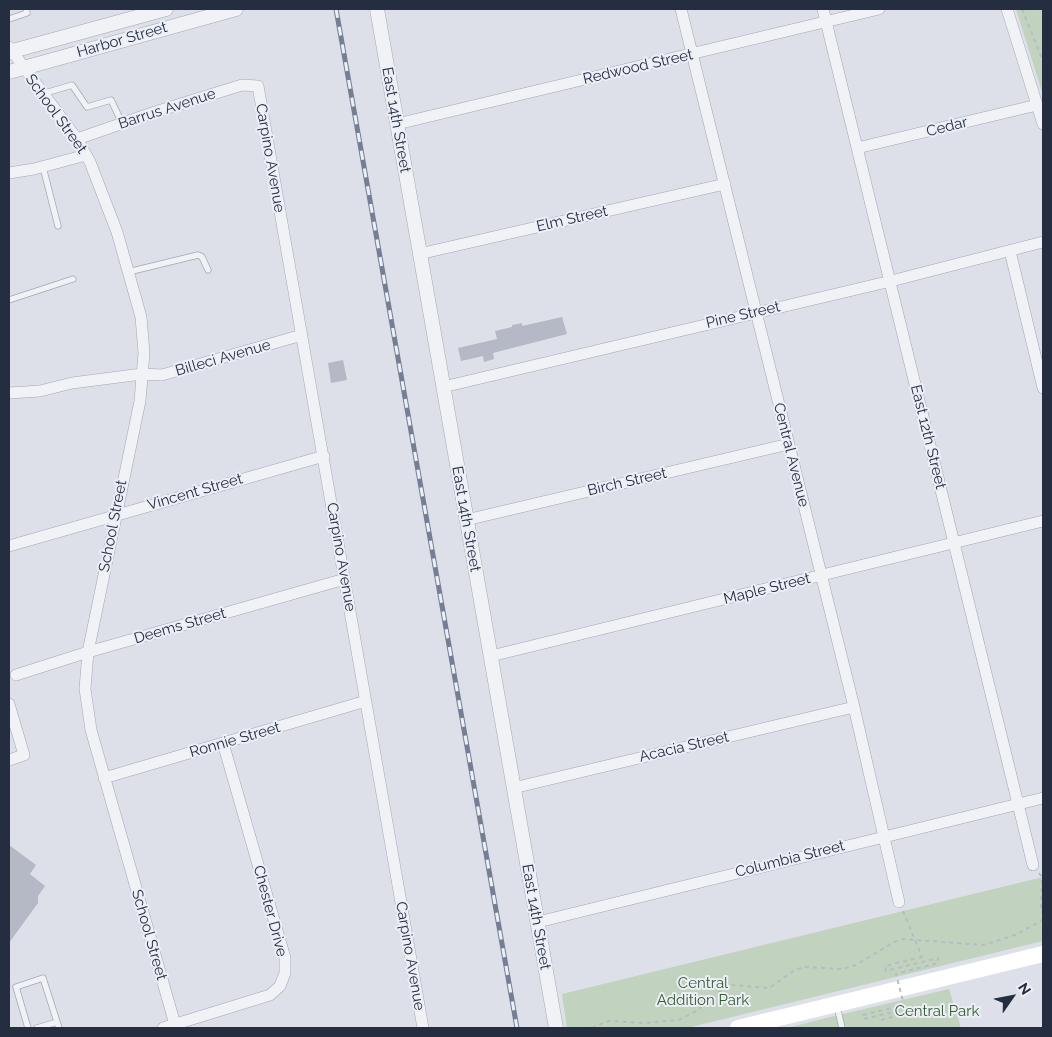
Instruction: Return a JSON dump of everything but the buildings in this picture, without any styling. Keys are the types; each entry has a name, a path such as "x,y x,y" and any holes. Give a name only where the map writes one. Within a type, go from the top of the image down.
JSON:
{"main road":[{"path":"738,1028 1043,954"}],"street":[{"name":"Harbor Street","path":"10,50 166,9"},
{"name":"Harbor Street","path":"9,72 236,9"},
{"name":"East 14th Street","path":"377,9 556,1028"},
{"name":"Central Avenue","path":"681,9 854,707 899,902"},
{"name":"East 12th Street","path":"823,9 1033,865"},
{"name":"Redwood Street","path":"397,124 879,9"},
{"path":"1007,9 1043,124"},
{"name":"School Street","path":"10,50 77,139 86,155 107,203 141,317 144,354 140,401 88,652 85,689 91,730 176,1026"},
{"name":"Barrus Avenue","path":"77,139 242,86 258,86"},
{"name":"Carpino Avenue","path":"258,86 423,1028"},
{"name":"Cedar","path":"857,148 1037,105"},
{"path":"9,173 43,167 86,155"},
{"name":"Elm Street","path":"419,254 725,184"},
{"name":"Pine Street","path":"443,387 891,281 1043,242"},
{"path":"1010,251 1043,388"},
{"name":"Billeci Avenue","path":"9,394 142,374 162,375 302,335"},
{"name":"Birch Street","path":"466,520 789,444"},
{"name":"Vincent Street","path":"9,546 324,456"},
{"name":"Maple Street","path":"491,656 1043,521"},
{"name":"Deems Street","path":"16,675 88,652 345,579"},
{"name":"Ronnie Street","path":"104,778 366,701"},
{"path":"9,704 24,755 9,760"},
{"name":"Acacia Street","path":"513,788 854,707"},
{"name":"Chester Drive","path":"163,1028 176,1026 270,995 280,986 284,974 285,958 223,743"},
{"name":"Columbia Street","path":"538,922 1043,798"}],"lane":[{"path":"9,19 27,11"},
{"path":"42,94 72,85 87,107 111,100 122,123"},
{"path":"43,167 58,226"},
{"path":"128,272 198,255 202,258 208,270"},
{"path":"9,300 73,279"},
{"path":"28,1028 16,987 43,978 59,1028"},
{"path":"836,1005 842,1028"},
{"path":"37,1028 57,1022"}],"path":[{"path":"1022,9 1043,61"},
{"path":"1033,865 1042,877 1041,898 1043,914"},
{"path":"881,1020 916,1011 914,1007 864,1019 863,1015 904,1005 896,974 938,963 938,958 886,971 885,966 922,957 899,902"},
{"path":"592,1028 608,1021 645,1023 679,1020 696,1011 725,987 734,985 769,988 795,970 804,967 843,969 856,965 894,942 913,938 963,945 983,945 1015,935 1043,920"}],"green space":[{"path":"1016,9 1041,9 1043,13 1043,95"},
{"name":"Central Addition Park","path":"1043,877 1043,941 687,1028 567,1028 562,994"},
{"name":"Central Park","path":"949,989 961,1028 787,1028 822,1019"}],"railway":[{"path":"336,9 517,1028"}]}
